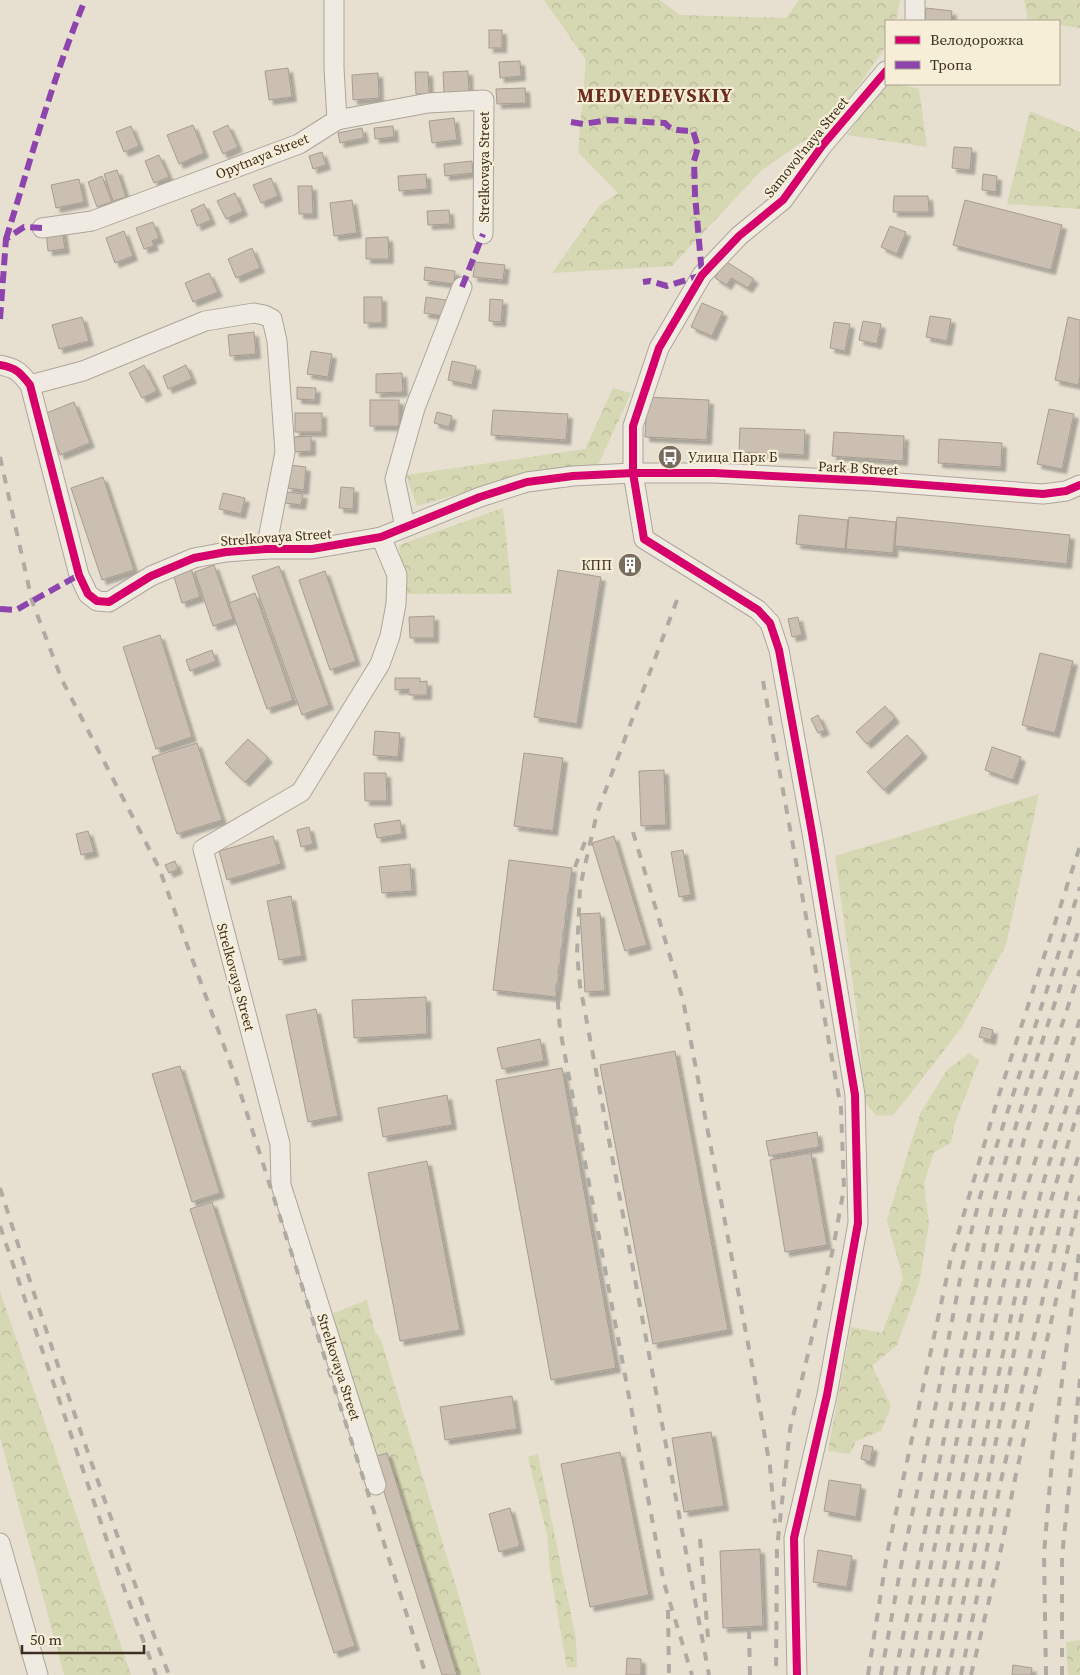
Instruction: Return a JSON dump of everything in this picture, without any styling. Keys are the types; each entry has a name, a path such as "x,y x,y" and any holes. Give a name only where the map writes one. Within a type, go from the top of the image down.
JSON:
{"street":[{"path":"334,0 334,68 337,120"},
{"path":"915,0 915,20"},
{"name":"Samovol'naya Street","path":"797,1675 794,1538 827,1395 858,1223 855,1095 779,650 770,623 758,610 644,539 633,473 633,426 659,348 702,275 739,236 783,200 822,146 885,72"},
{"name":"Opytnaya Street","path":"42,228 92,221 298,144 337,120 428,102 484,100"},
{"name":"Strelkovaya Street","path":"483,234 484,100"},
{"path":"405,527 395,479 415,408 462,286"},
{"name":"Strelkovaya Street","path":"266,549 284,452 278,341 272,319 254,313 205,321 83,372 30,385 79,575 88,594 97,601 109,602 152,576 194,558 226,552 266,549 312,549 381,537 480,497 527,482 573,476 633,473"},
{"path":"0,365 11,367 20,372 30,385"},
{"name":"Park B Street","path":"633,473 714,473 872,481 1044,494 1066,491 1080,485"},
{"name":"Strelkovaya Street","path":"376,1485 281,1185 280,1144 203,849 301,792 380,664 390,636 396,604 397,575 381,537"},
{"path":"0,1543 38,1675"}],"green space":[{"path":"544,0 660,0 680,15 786,18 799,0 900,0 896,20 885,20 885,47 836,118 761,171 672,266 552,273 600,205 618,193 578,152 586,60"},
{"path":"1024,0 1080,0 1080,28 1060,25 1060,20 1028,20"},
{"path":"885,80 885,85 905,85 919,89 927,147 847,135"},
{"path":"1030,111 1080,132 1080,209 1007,204"},
{"path":"613,388 631,393 598,465 514,478 417,506 406,475 585,449"},
{"path":"503,508 512,594 405,594 399,545"},
{"path":"1039,794 1006,945 962,1027 893,1115 877,1116 864,1102 858,1021 835,856"},
{"path":"969,1053 979,1060 954,1126 951,1143 934,1152 924,1183 929,1224 919,1284 897,1345 872,1366 891,1406 881,1431 856,1441 850,1454 828,1451 851,1327 882,1333 903,1278 887,1220 920,1114 946,1071"},
{"path":"0,1291 131,1675 64,1675 0,1437"},
{"path":"367,1300 375,1332 381,1340 461,1603 481,1675 457,1675 387,1453 378,1456 329,1315"},
{"path":"538,1454 576,1639 577,1667 567,1668 550,1570 547,1535 528,1457"},
{"path":"1080,1640 1080,1675 1068,1675 1066,1642"}],"building":[{"path":"926,8 952,11 951,20 925,20"},
{"path":"489,30 502,30 502,48 489,48"},
{"path":"520,61 521,76 500,78 499,62"},
{"path":"288,68 292,97 269,100 265,71"},
{"path":"468,71 469,92 444,93 443,72"},
{"path":"415,72 428,72 429,94 416,94"},
{"path":"378,73 379,98 353,100 352,75"},
{"path":"525,88 526,103 497,104 496,89"},
{"path":"454,118 457,140 432,143 429,121"},
{"path":"193,125 204,153 179,164 167,135"},
{"path":"228,125 238,147 223,154 213,132"},
{"path":"131,126 139,146 124,152 116,132"},
{"path":"393,126 394,137 375,139 374,128"},
{"path":"362,128 364,138 340,143 338,133"},
{"path":"954,147 972,148 970,170 952,168"},
{"path":"322,152 326,165 313,169 309,156"},
{"path":"799,152 803,155 794,165 791,161"},
{"path":"159,155 169,177 154,183 145,161"},
{"path":"472,161 473,173 445,176 444,164"},
{"path":"117,170 126,197 113,201 104,174"},
{"path":"426,174 427,189 399,191 398,176"},
{"path":"983,174 997,176 996,192 982,190"},
{"path":"102,176 112,202 97,207 88,182"},
{"path":"271,178 278,196 261,203 253,185"},
{"path":"79,179 84,202 56,208 51,185"},
{"path":"298,186 312,186 313,214 299,214"},
{"path":"235,193 243,211 226,219 217,201"},
{"path":"894,196 928,196 929,212 893,212"},
{"path":"352,200 357,233 334,236 330,203"},
{"path":"965,200 1062,225 1051,270 953,245"},
{"path":"204,204 211,220 197,226 191,210"},
{"path":"449,210 450,224 428,225 427,211"},
{"path":"153,222 159,238 152,241 154,246 144,249 136,228"},
{"path":"890,226 906,232 897,254 881,247"},
{"path":"62,229 65,249 48,251 46,231"},
{"path":"124,231 133,256 115,263 106,238"},
{"path":"388,237 389,259 366,259 366,238"},
{"path":"252,248 260,268 236,278 228,259"},
{"path":"725,261 754,279 748,288 731,278 727,285 715,278"},
{"path":"475,262 505,265 503,280 473,277"},
{"path":"425,267 455,271 454,284 424,280"},
{"path":"209,273 218,292 193,302 185,283"},
{"path":"364,297 382,297 382,323 364,323"},
{"path":"426,297 452,301 450,317 424,313"},
{"path":"490,299 503,300 501,322 489,321"},
{"path":"702,303 723,312 712,336 691,327"},
{"path":"930,316 951,319 947,341 926,337"},
{"path":"82,317 89,341 59,349 52,325"},
{"path":"1068,317 1080,320 1080,377 1078,385 1055,380"},
{"path":"863,321 881,324 877,344 859,340"},
{"path":"834,322 850,324 845,351 830,348"},
{"path":"254,332 256,354 230,356 228,335"},
{"path":"311,351 332,354 328,377 307,374"},
{"path":"452,361 476,366 472,385 448,380"},
{"path":"144,365 157,391 142,398 129,373"},
{"path":"186,365 192,379 168,389 163,376"},
{"path":"402,373 403,392 376,393 376,374"},
{"path":"297,387 316,388 315,400 297,399"},
{"path":"647,397 709,400 707,440 645,437"},
{"path":"370,400 399,400 399,426 370,426"},
{"path":"74,402 90,443 60,455 44,414"},
{"path":"1049,409 1074,414 1062,469 1037,464"},
{"path":"493,410 568,414 566,440 491,435"},
{"path":"437,412 452,416 449,427 434,423"},
{"path":"295,413 322,413 322,432 295,432"},
{"path":"740,428 805,430 804,455 739,452"},
{"path":"834,432 904,436 903,461 832,456"},
{"path":"311,436 311,451 295,452 294,437"},
{"path":"939,439 1002,443 1001,467 938,463"},
{"path":"290,465 306,467 304,490 287,488"},
{"path":"103,477 134,570 102,580 71,488"},
{"path":"341,487 354,488 353,509 339,508"},
{"path":"286,492 303,494 301,505 285,503"},
{"path":"223,493 245,498 241,514 219,509"},
{"path":"799,515 848,520 845,549 796,544"},
{"path":"849,517 896,522 893,553 846,549"},
{"path":"897,517 1070,535 1067,564 895,546"},
{"name":"КПП","path":"627,559 636,564 633,570 623,566"},
{"path":"214,565 233,619 213,626 195,572"},
{"path":"279,566 329,705 302,715 252,576"},
{"path":"191,568 200,597 182,603 173,574"},
{"path":"558,570 601,577 577,724 534,717"},
{"path":"325,571 356,661 330,670 299,580"},
{"path":"255,593 293,700 267,709 229,603"},
{"path":"434,616 434,638 410,638 409,617"},
{"path":"798,617 802,635 792,637 788,619"},
{"path":"160,635 192,737 156,749 123,647"},
{"path":"212,650 216,661 190,671 186,660"},
{"path":"1040,653 1073,661 1055,733 1022,725"},
{"path":"395,678 420,678 420,682 427,681 427,695 409,695 409,689 395,690"},
{"path":"885,706 895,718 867,744 856,732"},
{"path":"818,715 825,730 818,733 811,719"},
{"path":"375,731 400,733 398,757 373,755"},
{"path":"907,735 923,753 884,790 867,772"},
{"path":"248,739 268,758 245,782 225,763"},
{"path":"197,743 222,820 177,834 152,757"},
{"path":"992,747 1021,757 1013,780 985,770"},
{"path":"524,753 563,758 553,831 514,826"},
{"path":"664,770 666,825 641,826 639,771"},
{"path":"364,773 386,773 387,801 365,801"},
{"path":"400,820 402,834 377,838 374,824"},
{"path":"309,827 313,844 301,847 297,830"},
{"path":"88,831 94,852 81,855 76,834"},
{"path":"273,836 281,864 227,880 219,851"},
{"path":"614,836 647,945 625,951 592,843"},
{"path":"683,850 691,895 679,897 671,852"},
{"path":"509,860 572,868 556,997 493,990"},
{"path":"175,861 178,869 169,873 165,865"},
{"path":"410,864 412,891 382,893 379,867"},
{"path":"291,896 302,956 279,960 267,901"},
{"path":"600,913 605,991 585,992 580,914"},
{"path":"426,997 427,1034 354,1038 352,1000"},
{"path":"316,1009 338,1116 308,1122 286,1015"},
{"path":"982,1027 993,1030 991,1040 979,1037"},
{"path":"540,1039 544,1061 502,1069 497,1048"},
{"path":"675,1051 728,1330 653,1344 600,1065"},
{"path":"180,1066 220,1193 192,1202 152,1074"},
{"path":"562,1068 616,1368 551,1380 496,1080"},
{"path":"447,1095 452,1125 383,1137 378,1108"},
{"path":"817,1132 819,1147 769,1156 766,1141"},
{"path":"811,1153 827,1245 785,1252 770,1160"},
{"path":"427,1161 460,1330 400,1341 368,1173"},
{"path":"212,1202 355,1646 334,1653 190,1209"},
{"path":"512,1396 517,1429 445,1440 440,1407"},
{"path":"711,1432 724,1506 684,1512 672,1438"},
{"path":"864,1445 873,1447 870,1462 861,1459"},
{"path":"620,1452 649,1595 590,1607 561,1464"},
{"path":"387,1453 457,1675 442,1675 373,1457"},
{"path":"829,1480 861,1485 856,1517 824,1511"},
{"path":"510,1508 520,1546 499,1552 489,1514"},
{"path":"760,1549 763,1626 723,1628 720,1551"},
{"path":"818,1550 852,1556 847,1587 813,1582"},
{"path":"627,1658 641,1659 641,1675 626,1675"},
{"path":"1013,1665 1032,1668 1031,1675 1012,1675"}],"railway":[{"path":"0,457 32,601 62,680 159,868 236,1079 426,1675"},
{"path":"677,600 597,813 580,887 577,954 580,985 709,1675"},
{"path":"763,681 841,1108 844,1188 833,1249 790,1429 777,1548 776,1675"},
{"path":"633,832 683,1000 757,1391 770,1467 775,1523"},
{"path":"585,842 576,864 570,889 557,991 560,1029 664,1583 692,1675"},
{"path":"868,1675 887,1554 951,1258 997,1101 1080,846"},
{"path":"881,1675 901,1566 937,1399 962,1269 980,1197 1080,887"},
{"path":"895,1675 991,1212 1022,1104 1080,926"},
{"path":"908,1675 1001,1227 1024,1140 1080,970"},
{"path":"922,1675 993,1330 1024,1196 1080,1019"},
{"path":"934,1675 1019,1279 1044,1180 1080,1063"},
{"path":"947,1675 1029,1283 1049,1207 1080,1105"},
{"path":"961,1675 1000,1485 1068,1189 1080,1151"},
{"path":"0,1188 81,1433 169,1675"},
{"path":"971,1675 999,1559 1016,1474 1080,1196"},
{"path":"0,1226 114,1561 156,1675"},
{"path":"1046,1675 1044,1553 1053,1449 1079,1253"},
{"path":"1062,1675 1062,1557 1080,1379"},
{"path":"700,1539 708,1637"},
{"path":"668,1610 669,1675"},
{"path":"749,1630 750,1675"}],"marked path":[{"path":"6,239 53,88 85,0"},
{"path":"571,122 583,124 609,120 665,123 674,129 693,131 698,147 694,161 695,195 702,275 667,286 650,281 643,282"},
{"path":"0,319 6,239 24,227 42,228"},
{"path":"462,287 483,234"},
{"path":"0,609 16,610 79,575"}],"cycle path":[{"path":"797,1675 794,1538 827,1395 858,1223 855,1095 812,833 779,650 770,623 758,610 644,539 633,473 633,426 659,348 702,275 739,236 783,200 822,146 885,72"},
{"path":"0,365 17,371 30,385 79,575 88,594 97,601 109,602 151,576 194,558 226,552 266,549 312,549 381,537 480,497 527,482 573,476 633,473 714,473 872,481 1043,494 1066,491 1080,485"}],"place":[{"name":"Улица Парк Б","path":"670,457"},
{"name":"КПП","path":"630,565"}],"district":[{"name":"MEDVEDEVSKIY","path":"655,95"}]}
